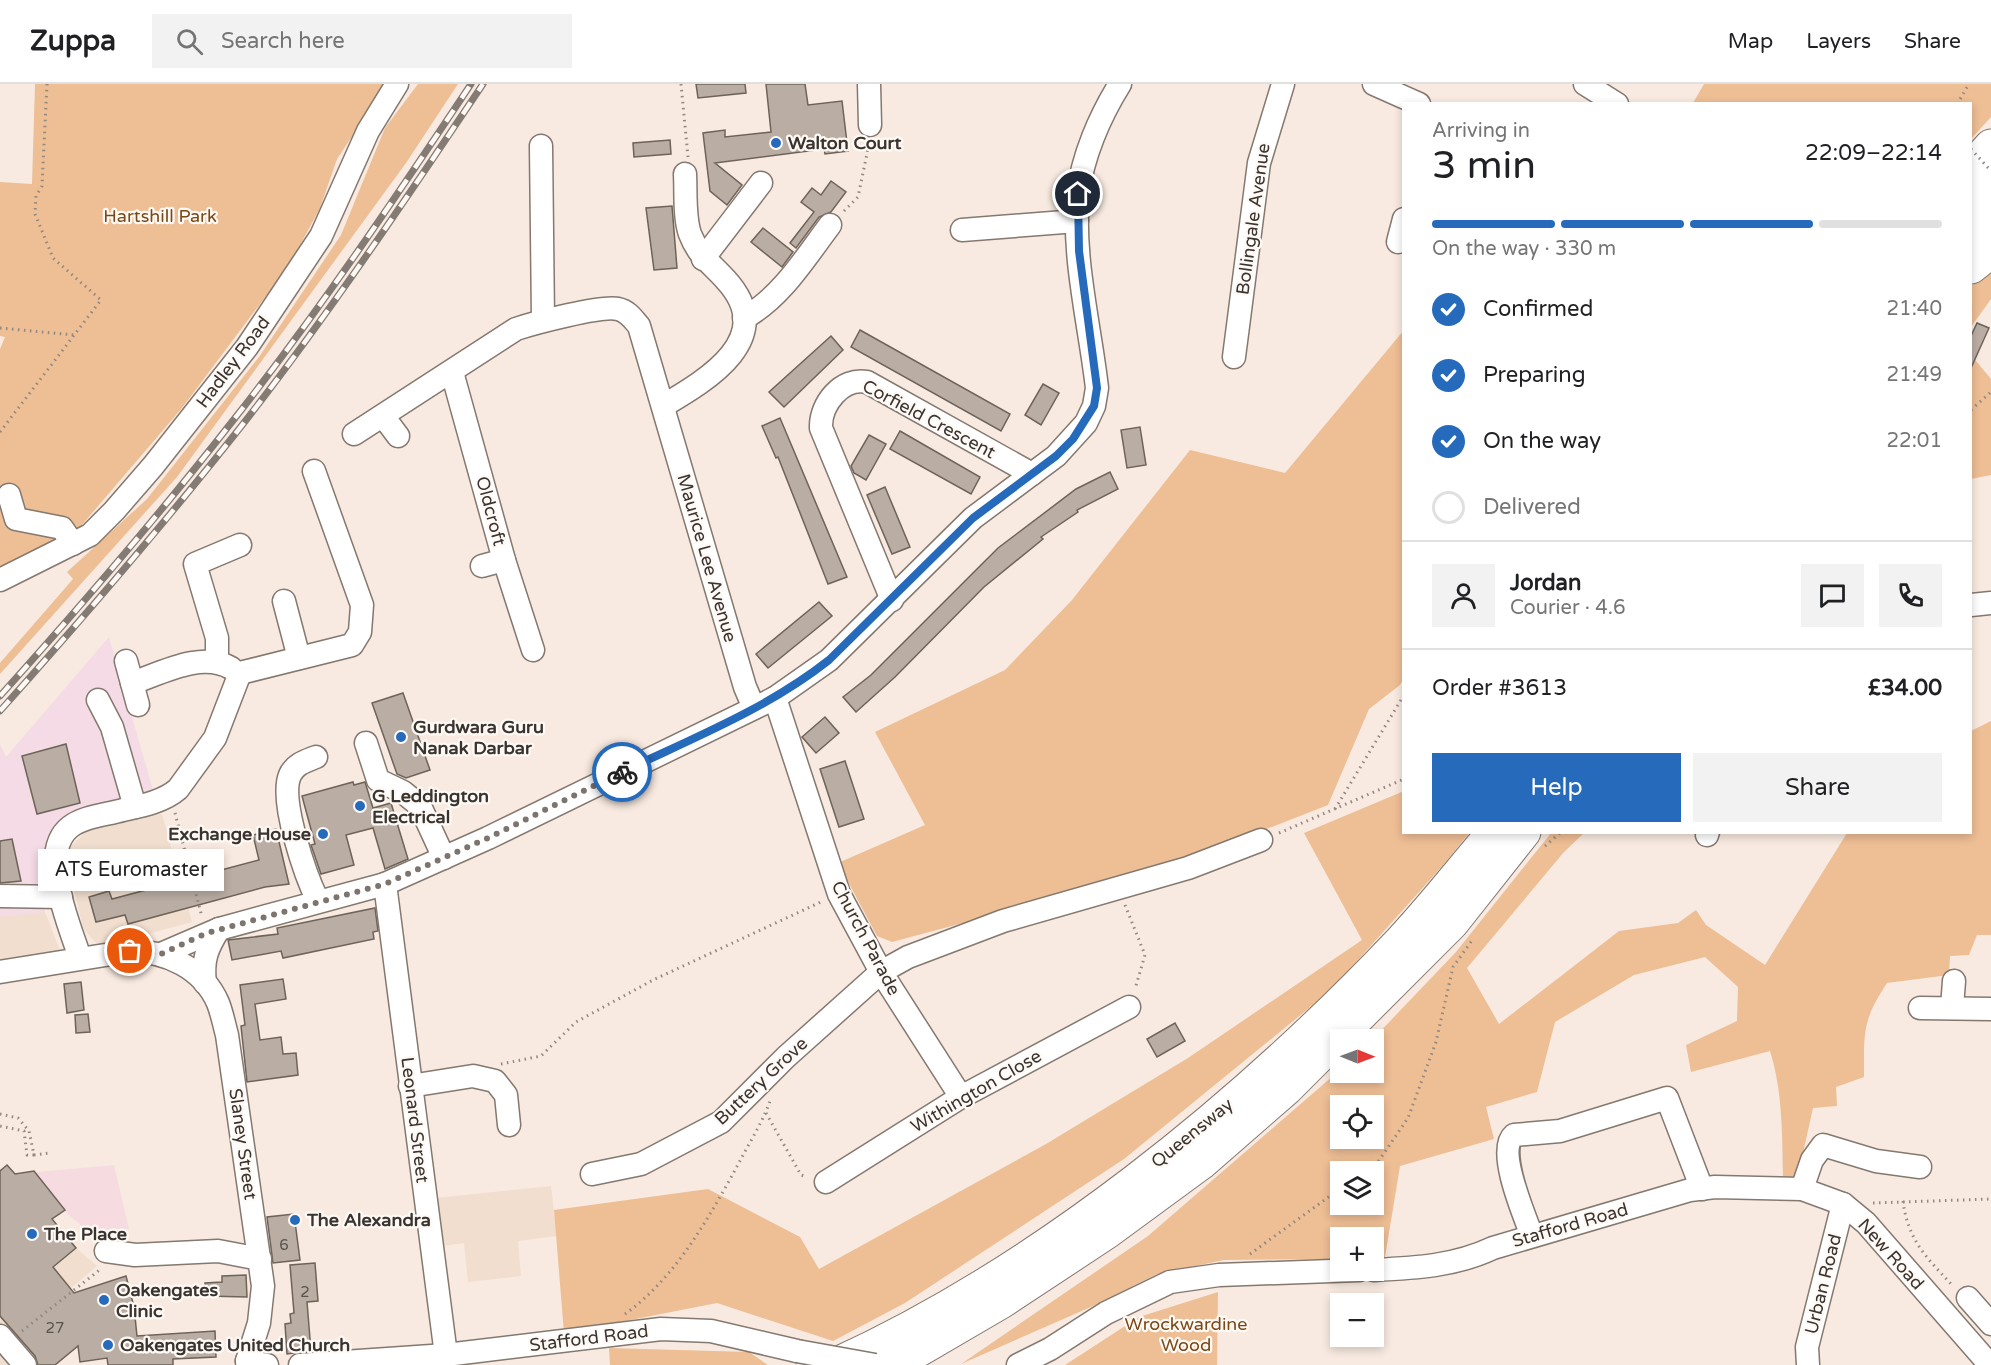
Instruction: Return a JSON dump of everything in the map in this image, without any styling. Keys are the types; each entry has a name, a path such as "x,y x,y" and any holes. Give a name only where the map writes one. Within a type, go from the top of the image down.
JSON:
{"highway":[{"path":"1972,167 1991,146"},
{"path":"1972,201 1991,183"},
{"path":"1972,233 1991,217"},
{"path":"1972,266 1991,251"},
{"name":"Queensway","path":"835,1365 878,1345 994,1278 1092,1211 1189,1138 1284,1058 1400,942 1492,834"},
{"name":"Queensway","path":"892,1365 1001,1302 1107,1232 1201,1163 1287,1088 1531,842"}],"street":[{"name":"Hadley Road","path":"0,580 90,535 114,512 247,347 321,236 368,131 398,84"},
{"path":"869,84 870,125"},
{"path":"0,972 130,951 161,954 213,931 385,884 444,858 775,698 829,660 973,518 1032,474 1073,439 1094,406 1097,388 1077,221 1078,194 1085,164 1098,129 1120,84"},
{"name":"Bollingale Avenue","path":"1234,357 1259,163 1283,84"},
{"path":"1374,84 1414,102"},
{"path":"1585,84 1614,102"},
{"path":"541,146 543,320"},
{"path":"354,434 516,329 543,320 616,309 630,315 639,326 663,406 705,382 730,358 744,336 744,318 740,300 727,280 703,259 689,232 685,174"},
{"path":"703,259 761,183"},
{"path":"962,230 1077,221"},
{"path":"744,318 765,305 792,275 830,225"},
{"path":"1398,242 1402,227"},
{"name":"Oldcroft","path":"452,372 504,561 532,650"},
{"name":"Corfield Crescent","path":"892,600 821,428 820,417 825,407 847,383 857,380 867,382 1032,474"},
{"name":"Maurice Lee Avenue","path":"663,406 745,687 754,708"},
{"path":"383,416 398,436"},
{"path":"132,683 195,663 217,662 240,674 352,645 360,632 362,605 314,471"},
{"path":"9,495 16,519 62,528 74,544"},
{"path":"217,662 217,638 195,564 240,545"},
{"path":"482,566 504,561"},
{"path":"284,601 299,658"},
{"path":"1972,605 1991,603"},
{"path":"126,661 138,705"},
{"path":"80,958 62,897 55,851 69,828 82,821 170,796 189,775 215,738 240,674"},
{"name":"Church Parade","path":"775,698 838,894 881,972 961,1097"},
{"path":"98,700 112,727 135,807"},
{"path":"366,743 378,780 403,792 420,806 444,858"},
{"path":"316,757 299,764 292,771 288,780 288,795 303,866 318,901"},
{"name":"Buttery Grove","path":"592,1174 641,1164 721,1122 786,1057 881,972 908,957 1003,921 1188,868 1261,840"},
{"name":"Leonard Street","path":"385,884 446,1355"},
{"path":"0,897 62,897"},
{"path":"205,983 202,966 213,931"},
{"name":"Slaney Street","path":"161,954 176,959 205,983 218,1002 227,1035 253,1211 250,1257 263,1286 252,1364"},
{"path":"1952,1007 1954,981"},
{"name":"Withington Close","path":"826,1182 961,1097 1129,1006"},
{"path":"1920,1008 1952,1007 1991,1010"},
{"path":"410,1086 473,1076 495,1081 506,1095 509,1125"},
{"path":"1532,1236 1511,1173 1509,1143 1515,1134 1560,1131 1667,1098 1702,1189"},
{"path":"1802,1189 1812,1160 1823,1145 1876,1161 1920,1167"},
{"name":"Stafford Road","path":"1384,1269 1445,1265 1532,1236 1702,1189 1744,1186 1767,1188"},
{"name":"New Road","path":"1767,1188 1802,1189 1843,1204 1866,1223 1989,1365"},
{"name":"Urban Road","path":"1808,1365 1808,1347 1843,1204"},
{"path":"115,1252 180,1254 218,1251 250,1257"},
{"path":"1018,1365 1050,1349 1106,1313 1148,1290 1170,1282 1219,1275 1330,1271"},
{"path":"1968,1298 1991,1324"},
{"name":"Stafford Road","path":"300,1365 446,1355 661,1329 721,1333 797,1351 874,1365"},
{"path":"3,1340 24,1365"}],"path":[{"path":"0,432 101,300 53,258 35,214 36,196 42,186 47,84"},
{"path":"681,84 689,154 685,174"},
{"path":"1958,102 1969,84"},
{"path":"830,225 858,197 868,155 870,125"},
{"path":"1972,150 1991,171"},
{"path":"0,328 74,335"},
{"path":"1972,409 1991,393"},
{"path":"1334,810 1402,698"},
{"path":"1261,840 1402,780"},
{"path":"170,796 213,931"},
{"path":"1531,842 1555,834"},
{"path":"1119,889 1145,954 1129,1006"},
{"path":"491,1065 541,1056 576,1022 644,985 838,894"},
{"path":"1379,1161 1408,1118 1436,1042 1453,967 1479,930"},
{"path":"592,1337 629,1311 658,1285 718,1201 766,1113 774,1090"},
{"path":"766,1113 801,1175 826,1182"},
{"path":"0,1114 18,1118 29,1131 34,1155"},
{"path":"0,1126 24,1131 27,1155 49,1153"},
{"path":"1219,1275 1330,1196"},
{"path":"1878,1202 1991,1199"},
{"path":"1903,1201 1905,1216 1916,1245 1962,1296 1968,1298"},
{"path":"3,1340 115,1252"}],"shaded area":[{"path":"109,637 153,790 73,813 48,836 41,869 45,912 0,917 0,744 6,757"},
{"path":"162,814 192,922 103,946 95,942 83,928 65,852 88,830"},
{"path":"44,909 61,953 0,965 0,915"},
{"path":"114,1165 129,1229 87,1231 65,1211 52,1219 15,1174"},
{"path":"551,1186 557,1236 518,1241 521,1276 468,1282 464,1243 442,1246 435,1198"},
{"path":"76,1248 97,1266 14,1336 37,1365 0,1365 0,1303 42,1276"}],"green space":[{"name":"Hartshill Park","path":"35,84 387,84 337,159 320,208 290,264 182,408 81,526 24,561 0,570 0,349 5,337 0,336 0,182 32,184"},
{"path":"418,84 458,84 406,163 177,477 0,674 0,663 73,579 67,572 147,499 259,357 341,235 385,128"},
{"path":"1704,84 1991,84 1991,117 1972,138 1972,102 1694,102"},
{"path":"1991,269 1991,299 1972,326 1972,285"},
{"path":"1402,332 1402,682 1369,709 1328,805 1164,869 892,942 877,936 838,863 925,825 875,732 1005,670 1072,600 1190,450 1285,473"},
{"path":"1972,356 1991,379 1991,475 1972,479"},
{"path":"1991,721 1991,935 1977,935 1969,955 1950,956 1949,975 1887,983 1873,1007 1866,1027 1864,1077 1836,1087 1837,1106 1813,1108 1797,1180 1783,1178 1780,1098 1770,1051 1691,1072 1686,1045 1737,1021 1738,987 1705,957 1634,975 1555,1022 1537,1092 1486,1107 1494,1139 1400,1166 1385,1257 1384,1227 1330,1227 1330,1259 1224,1260 1157,1274 1093,1306 961,1364 1148,1236 1330,1079 1330,1083 1384,1083 1383,1029 1456,952 1550,834 1583,834 1564,852 1467,968 1499,1024 1619,931 1678,923 1696,910 1706,925 1765,965 1846,834 1972,834 1972,730"},
{"path":"1402,792 1402,834 1468,834 1446,862 1330,991 1124,1159 905,1303 833,1341 717,1303 564,1333 554,1210 708,1189 800,1237 819,1269 1046,1144 1188,1058 1362,940 1304,833"},
{"name":"Wrockwardine Wood","path":"1218,1292 1217,1365 1065,1365 1139,1317"},
{"path":"609,1348 749,1352 768,1365 610,1365"}],"building":[{"path":"696,84 745,84 746,93 698,98"},
{"name":"Walton Court","path":"766,84 805,84 808,105 842,101 848,151 825,154 824,149 715,163 742,185 727,205 710,191 703,133 725,130 725,137 771,132"},
{"path":"670,140 671,154 634,157 633,143"},
{"path":"831,181 846,192 831,212 819,217 796,248 790,243 814,212 801,202 812,188 821,195"},
{"path":"672,206 677,268 654,270 646,208"},
{"path":"763,228 793,252 782,267 751,242"},
{"path":"1977,323 1989,328 1972,366 1972,334"},
{"path":"860,330 1010,414 1001,431 851,347"},
{"path":"831,336 843,350 784,407 769,392"},
{"path":"1043,384 1059,393 1041,425 1025,415"},
{"path":"780,418 847,577 828,584 778,457 776,458 762,426"},
{"path":"1140,427 1146,465 1127,468 1121,430"},
{"path":"900,431 980,477 971,494 890,449"},
{"path":"869,435 886,444 866,480 854,473 851,466"},
{"path":"1110,472 1118,489 1077,510 1078,512 1041,537 1043,539 984,587 895,677 856,712 843,697 871,675 998,548 1076,489"},
{"path":"885,487 910,547 892,554 867,495"},
{"path":"819,602 832,616 768,668 756,654"},
{"name":"Gurdwara Guru Nanak Darbar","path":"403,693 430,770 406,778 397,774 372,703"},
{"path":"825,717 839,733 816,753 802,737"},
{"path":"66,744 80,803 37,814 22,756"},
{"path":"845,761 864,819 839,827 820,769"},
{"path":"353,782 354,785 365,782 373,808 391,803 408,859 385,869 373,828 346,835 354,865 321,874 311,845 315,844 302,796"},
{"path":"276,829 289,884 265,887 128,924 125,915 96,922 89,897 109,891 112,899 259,860 253,835"},
{"path":"12,839 21,881 0,883 0,841"},
{"path":"375,908 378,931 373,932 374,939 283,958 281,951 232,960 228,940 278,934 277,928"},
{"path":"283,979 286,999 255,1004 260,1040 281,1037 283,1054 296,1053 298,1075 247,1082 241,1026 245,1025 240,985"},
{"path":"81,982 84,1010 67,1013 64,984"},
{"path":"88,1014 90,1032 76,1033 75,1015"},
{"path":"1175,1023 1185,1041 1157,1057 1147,1039"},
{"path":"7,1165 15,1174 34,1171 65,1210 52,1219 76,1248 53,1267 74,1293 126,1276 134,1307 137,1336 215,1331 216,1357 173,1359 173,1365 108,1365 107,1358 80,1362 78,1346 55,1365 38,1365 35,1356 0,1316 0,1171"},
{"path":"294,1214 300,1260 273,1263 267,1217"},
{"path":"315,1263 318,1301 307,1302 311,1351 287,1354 285,1324 291,1323 290,1314 294,1313 290,1265"},
{"path":"246,1275 247,1297 206,1296 205,1283 222,1282 222,1276"}],"railway":[{"path":"0,696 149,524 266,378 356,253 471,84"},
{"path":"0,711 124,569 275,383 396,213 483,84"}],"way so far":[{"path":"130,951 161,954 207,933 309,903 385,884 488,838 622,772"}],"place":[{"name":"Walton Court","path":"776,143"},
{"name":"Gurdwara Guru Nanak Darbar","path":"401,737"},
{"name":"G Leddington Electrical","path":"360,806"},
{"name":"Exchange House","path":"323,834"},
{"name":"ATS Euromaster","path":"130,951"},
{"name":"The Alexandra","path":"295,1220"},
{"name":"The Place","path":"32,1234"},
{"name":"Oakengates Clinic","path":"104,1300"},
{"name":"Oakengates United Church","path":"108,1345"}],"route":[{"path":"622,772 775,698 802,681 829,660 892,600 973,518 1056,456 1086,423 1094,406 1097,388 1079,251 1078,194"}]}
